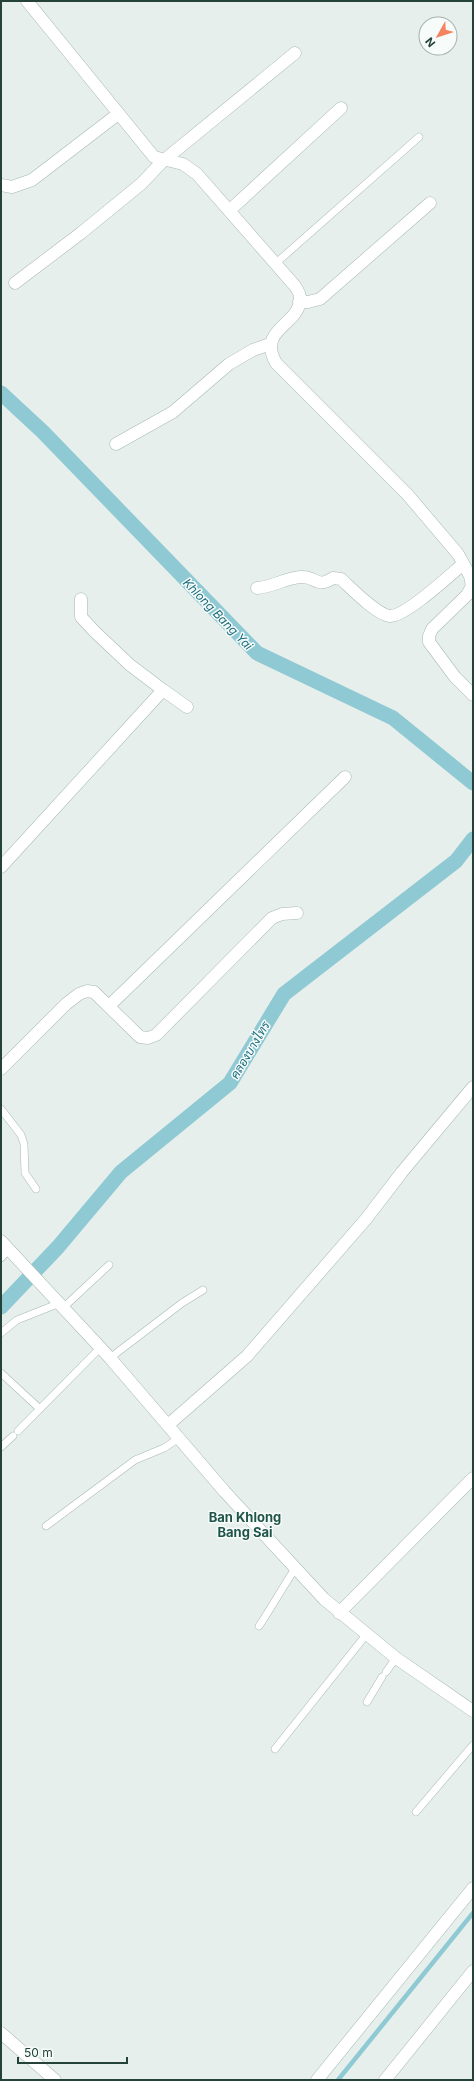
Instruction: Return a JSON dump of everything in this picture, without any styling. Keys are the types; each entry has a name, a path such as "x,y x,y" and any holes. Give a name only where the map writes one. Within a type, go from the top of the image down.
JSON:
{"street":[{"path":"27,1 154,157 163,161 183,164 197,174 295,286 300,297 298,308 288,321 274,334 270,344 272,356 276,362 407,494 458,554 470,576 472,586 466,595 432,629 429,636 429,642 455,677 473,695"},
{"path":"15,282 81,233 141,184 163,161 296,53"},
{"path":"230,210 341,108"},
{"path":"1,185 12,187 32,180 118,114"},
{"path":"299,302 308,302 320,299 430,202"},
{"path":"116,444 173,412 229,364 253,350 270,344"},
{"path":"257,588 270,587 283,580 301,577 310,578 318,583 324,583 333,578 340,579 379,611 389,616 399,614 414,604 463,564"},
{"path":"81,598 81,617 95,632 130,665 186,707"},
{"path":"1,867 163,690"},
{"path":"109,1006 346,777"},
{"path":"1,1069 66,1004 79,994 87,991 94,992 131,1030 140,1037 148,1038 156,1035 272,918 282,914 297,913"},
{"path":"168,1425 252,1350 366,1219 473,1087"},
{"path":"4,1249 19,1259 62,1305 295,1569 339,1613 396,1658 473,1711"},
{"path":"339,1613 473,1478"},
{"path":"317,2080 473,1888"},
{"path":"385,2080 473,1971"},
{"path":"1,2033 55,2080"}],"lane":[{"path":"276,263 419,137"},
{"path":"1,1109 21,1135 24,1144 25,1173 36,1189"},
{"path":"1,1333 17,1320 62,1305 109,1265"},
{"path":"110,1358 182,1302 203,1290"},
{"path":"1,1447 100,1348"},
{"path":"1,1373 40,1409"},
{"path":"46,1526 136,1460 164,1448 179,1438"},
{"path":"259,1626 277,1600 295,1569"},
{"path":"275,1749 366,1635"},
{"path":"367,1702 396,1658"},
{"path":"416,1812 473,1745"}],"waterway":[{"name":"Khlong Bang Yai","path":"1,393 43,432 257,653 393,718 473,783"},
{"name":"คลองบางไทร","path":"1,1307 58,1247 121,1172 230,1083 284,994 456,861 473,839"},
{"path":"338,2080 473,1913"}],"district":[{"name":"Ban Khlong Bang Sai","path":"245,1524"}]}
